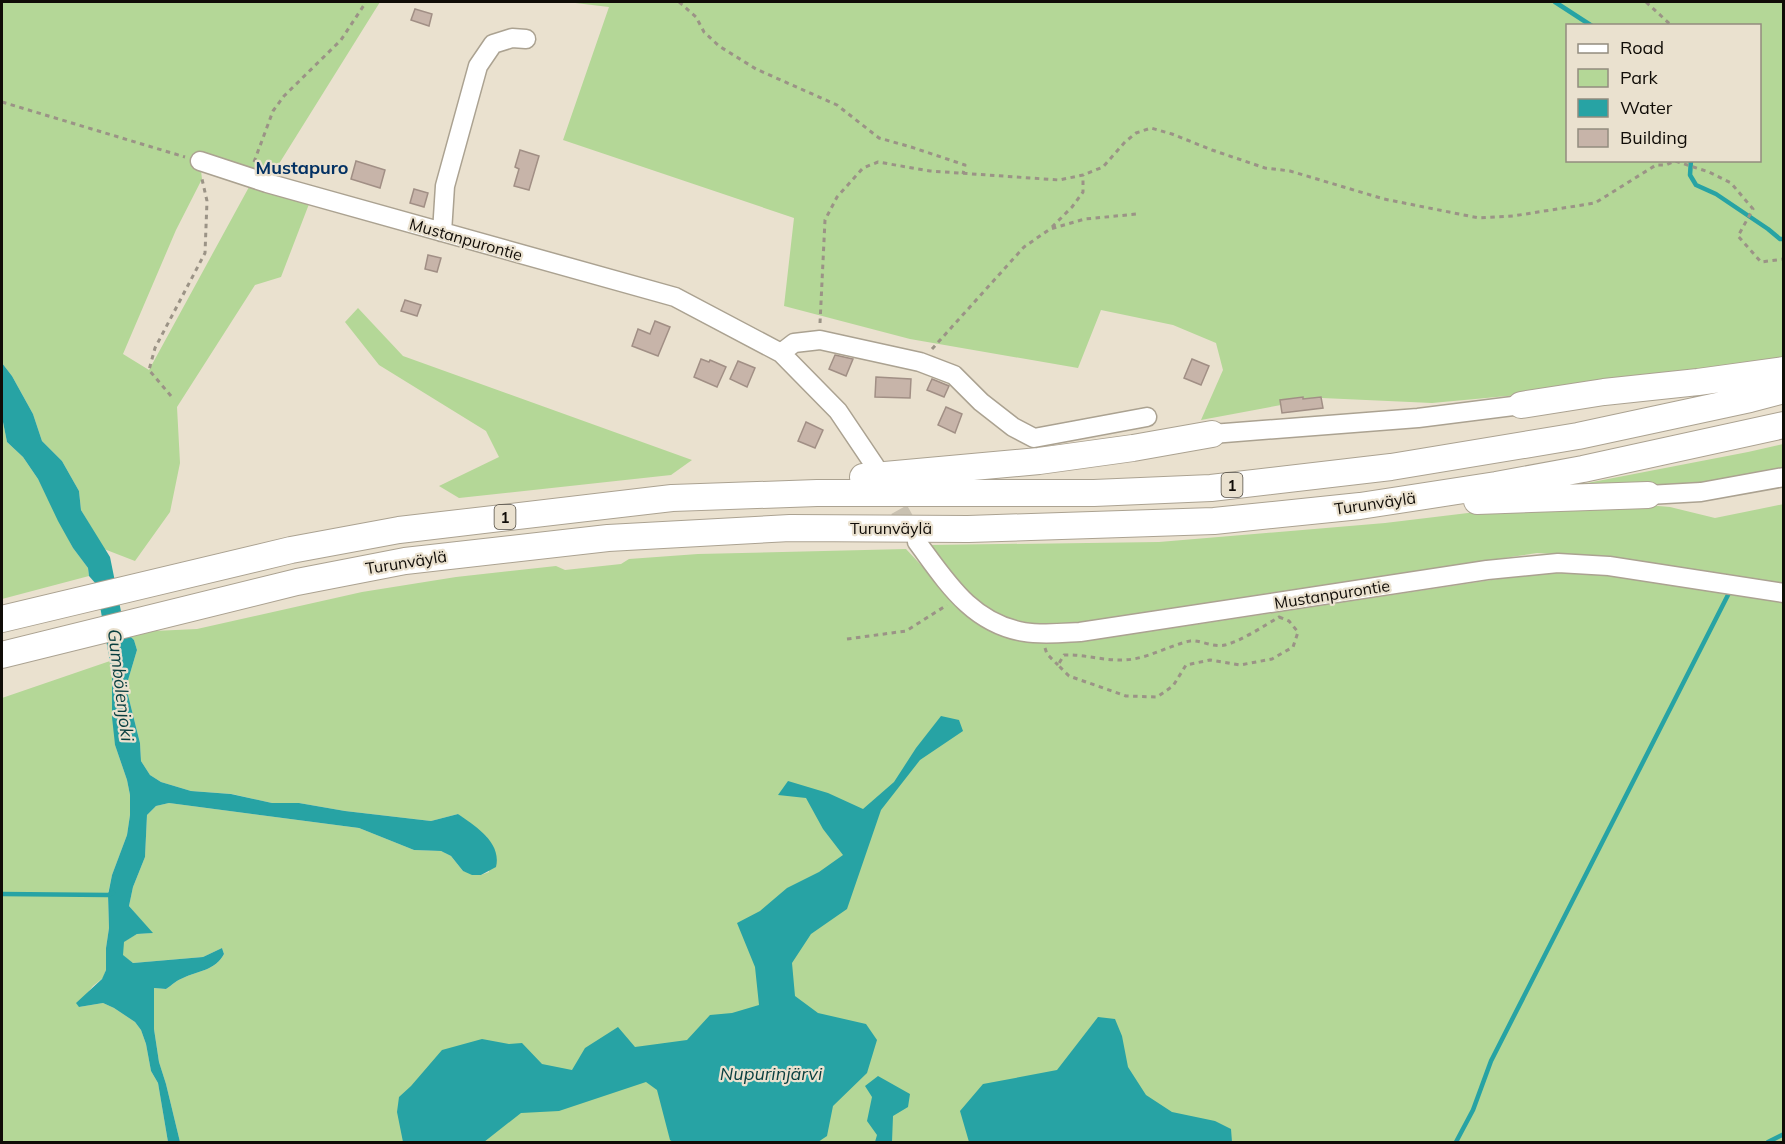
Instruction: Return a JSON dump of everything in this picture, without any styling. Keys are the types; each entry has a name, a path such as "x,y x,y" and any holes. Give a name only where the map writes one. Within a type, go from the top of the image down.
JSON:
{"highway":[{"path":"1521,405 1784,369"},
{"name":"Turunväylä","path":"2,619 291,550 399,530 672,498 817,493 1094,493 1210,488 1391,466 1578,436 1784,390"},
{"name":"Turunväylä","path":"2,655 297,582 405,561 608,538 790,528 968,529 1214,521 1360,506 1496,485 1583,469 1784,425"},
{"path":"672,498 821,480 902,475 1039,461 1212,434"},
{"path":"1360,506 1648,495"}],"street":[{"path":"442,232 445,186 478,66 493,45 513,38 526,39"},
{"name":"Mustanpurontie","path":"200,161 249,177 675,297 781,353 838,411 875,466"},
{"path":"781,353 794,343 820,340 920,362 954,375 981,402 1005,421 1034,438 1147,417"},
{"path":"1212,434 1418,418 1521,405"},
{"path":"1648,495 1701,492 1784,477"},
{"name":"Mustanpurontie","path":"917,542 949,587 965,604 992,622 1022,632 1047,634 1080,632 1487,570 1558,563 1609,566 1784,592"}],"path":[{"path":"249,177 273,111 284,96 341,40 366,2"},
{"path":"679,2 696,17 704,32 719,46 756,69 837,105 879,138 965,165 963,174"},
{"path":"1646,2 1670,24"},
{"path":"2,102 200,161 207,201 205,253 155,348 149,370 171,396"},
{"path":"820,340 825,220 837,197 863,168 878,162 930,171 1059,180 1083,175 1103,167 1136,133 1151,128 1265,168 1290,171 1384,199 1479,218 1513,216 1595,203 1656,163 1666,165 1674,162"},
{"path":"1679,162 1709,172 1731,183 1753,209 1738,236 1761,262 1784,259"},
{"path":"920,362 1024,247 1050,229 1072,207 1083,192 1083,175"},
{"path":"1050,229 1085,219 1137,214"},
{"path":"847,639 906,631 959,597"},
{"path":"1279,617 1289,621 1298,632 1293,647 1272,659 1240,665 1210,660 1186,665 1173,686 1157,697 1126,696 1069,676 1058,665 1064,655 1078,654 1100,659 1124,660 1155,655 1193,640 1205,645 1225,645 1279,617"}],"green space":[{"path":"2,2 380,2 267,183 200,162 202,179 176,230 123,354 149,370 249,187 309,204 281,277 255,285 177,407 180,463 170,512 135,561 104,549 81,510 79,491 62,461 42,441 33,414 2,363"},
{"path":"567,2 1783,2 1783,359 1582,389 1432,403 1321,397 1303,399 1302,397 1280,400 1281,405 1201,420 1223,370 1216,343 1173,325 1101,310 1078,368 910,339 784,306 794,218 563,140 609,7"},
{"path":"358,308 403,356 692,460 671,475 459,498 439,486 499,457 486,431 379,365 345,322"},
{"path":"2,417 7,442 23,457 38,479 73,548 88,568 89,576 2,599"},
{"path":"1783,444 1783,468 1688,486 1551,490 1748,452"},
{"path":"1784,504 1783,585 1586,556 1537,553 1069,624 1033,624 1008,618 980,604 949,575 931,545 1159,542 1385,523 1468,513 1647,505 1670,507 1715,518"},
{"path":"906,549 965,612 1035,640 1092,640 1531,574 1565,571 1621,575 1783,602 1783,1142 180,1142 159,1062 154,1029 154,988 166,989 181,979 216,964 224,954 222,948 203,957 133,963 123,956 123,942 137,934 152,933 129,906 133,887 145,857 147,815 156,806 169,803 359,828 414,850 441,851 451,856 463,871 481,875 489,872 487,837 458,814 431,821 299,803 272,803 232,794 191,791 161,782 150,775 141,761 140,743 126,687 137,650 131,637 154,631 197,629 362,592 456,577 556,566 565,570 621,564 629,559 698,554"},
{"path":"110,661 115,745 127,780 130,815 127,835 112,875 108,894 109,928 106,970 103,978 93,986 79,1007 103,1003 135,1022 141,1030 151,1071 158,1083 168,1142 2,1142 2,698"}],"water":[{"name":"Gumbölenjoki","path":"2,363 33,414 42,441 62,461 79,491 81,510 110,557 125,631 134,640 137,650 126,687 140,743 141,761 150,775 161,782 191,791 231,794 272,803 299,803 431,821 458,814 486,836 497,858 496,867 481,875 472,875 463,871 451,856 441,851 414,850 359,828 169,803 156,806 147,815 145,857 133,887 129,906 153,933 137,934 124,942 123,955 133,963 203,957 222,948 224,954 216,964 181,979 166,989 154,988 154,1029 159,1062 180,1142 168,1142 158,1083 151,1071 141,1030 135,1022 103,1003 79,1007 76,1003 102,979 106,970 109,928 108,895 112,875 127,835 130,795 115,745 112,717 112,673 96,584 89,576 88,568 73,548 58,521 38,479 23,457 7,442 2,417"},
{"name":"Nupurinjärvi","path":"941,716 959,720 963,731 920,760 881,810 847,909 811,934 792,963 795,996 818,1013 866,1024 877,1040 867,1073 833,1106 827,1136 818,1142 673,1142 670,1140 657,1090 646,1082 559,1111 521,1113 484,1142 403,1142 397,1112 399,1097 442,1050 482,1039 509,1044 522,1043 542,1064 572,1070 585,1048 618,1027 635,1047 687,1040 710,1015 732,1013 759,1005 755,967 737,923 760,911 787,888 819,872 843,855 823,829 806,798 778,795 788,781 828,793 863,809 894,782 916,748"},
{"path":"1098,1017 1115,1019 1122,1036 1128,1067 1146,1095 1172,1112 1215,1121 1231,1129 1232,1142 969,1142 960,1111 983,1084 1057,1070"},
{"name":"Nupurinjärvi","path":"878,1076 910,1094 908,1107 893,1116 892,1142 875,1142 877,1135 867,1121 872,1097 865,1086"}],"building":[{"path":"415,9 432,14 429,26 411,20"},
{"path":"520,150 539,156 529,190 514,186 519,169 515,167"},
{"path":"356,161 385,170 380,188 351,179"},
{"path":"414,189 428,193 424,207 410,203"},
{"path":"428,255 441,258 437,272 425,269"},
{"path":"405,300 421,305 417,316 401,311"},
{"path":"655,321 670,327 658,356 632,346 638,329 650,334"},
{"path":"835,355 853,359 846,376 829,369"},
{"path":"701,359 726,367 717,387 694,377"},
{"path":"1192,359 1209,366 1201,385 1184,378"},
{"path":"738,361 755,368 747,387 730,379"},
{"path":"876,377 911,379 910,398 875,397"},
{"path":"932,379 949,386 944,397 927,390"},
{"path":"1303,397 1303,399 1321,397 1323,408 1282,413 1280,400"},
{"path":"946,407 962,414 955,433 938,425"},
{"path":"806,422 823,430 815,448 798,441"}],"waterway":[{"path":"1555,2 1589,24"},
{"path":"1691,162 1690,175 1696,185 1716,194 1780,239 1784,239"},
{"path":"1456,1142 1473,1110 1491,1061 1729,593"},
{"path":"2,894 108,895 113,893"},
{"path":"1768,1142 1784,1134"}],"tunnel":[{"path":"886,486 915,538"}],"district":[{"name":"Mustapuro","path":"302,167"}]}
